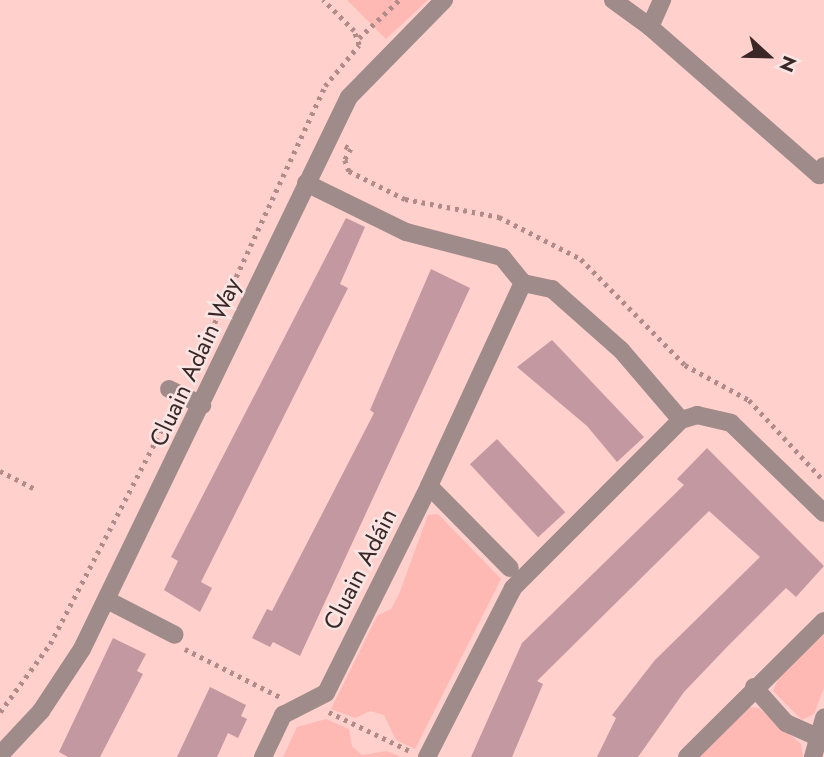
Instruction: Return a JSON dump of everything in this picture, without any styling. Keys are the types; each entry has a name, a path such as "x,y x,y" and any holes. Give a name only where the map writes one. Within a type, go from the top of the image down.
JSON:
{"street":[{"name":"Cluain Adain Way","path":"0,755 41,710 107,600 306,183 360,81 444,0"},
{"path":"613,0 650,27 823,174"},
{"path":"650,27 662,0"},
{"path":"306,183 406,232 502,257 523,284 552,289 581,309 681,420"},
{"name":"Cluain Adáin","path":"320,696 429,486 523,284"},
{"path":"175,392 202,405"},
{"path":"425,757 513,587 681,420 697,415 731,423 824,513"},
{"path":"429,486 510,568"},
{"path":"107,600 175,635"},
{"path":"687,757 754,687 824,621"},
{"path":"754,687 786,723 818,737"},
{"path":"263,757 283,715 320,696"},
{"path":"813,757 824,718"}],"path":[{"path":"323,0 359,38"},
{"path":"0,712 50,644 308,119 359,38 399,0"},
{"path":"0,471 34,488"},
{"path":"175,635 186,651 299,707"},
{"path":"320,696 326,710 425,757"}],"shaded area":[{"path":"347,0 428,0 386,39"},
{"path":"438,514 501,579 415,749 396,740 384,715 370,711 355,718 331,709 377,616 391,609 399,594 428,515"},
{"path":"824,634 824,688 814,714 802,720 773,691 779,677"},
{"path":"749,707 759,708 801,744 803,757 699,757"},
{"path":"326,719 349,729 352,746 362,755 387,751 401,757 283,757 297,727"}],"building":[{"path":"346,218 365,227 340,284 348,288 201,582 212,588 200,612 164,590 178,561 171,557"},
{"path":"431,269 470,288 300,656 273,642 270,647 252,638 267,609 272,611 374,413 370,410"},
{"path":"552,340 644,437 617,462 587,426 517,367"},
{"path":"497,439 565,512 538,537 470,464"},
{"path":"707,448 824,566 796,597 786,588 726,648 684,692 638,757 597,757 616,718 612,715 655,660 760,557 709,511 537,681 543,684 512,757 471,757 522,643 684,485 677,479"},
{"path":"113,638 146,654 137,671 143,674 100,757 68,757 59,752"},
{"path":"210,687 246,705 241,716 247,719 238,738 228,733 217,757 177,757"}]}
